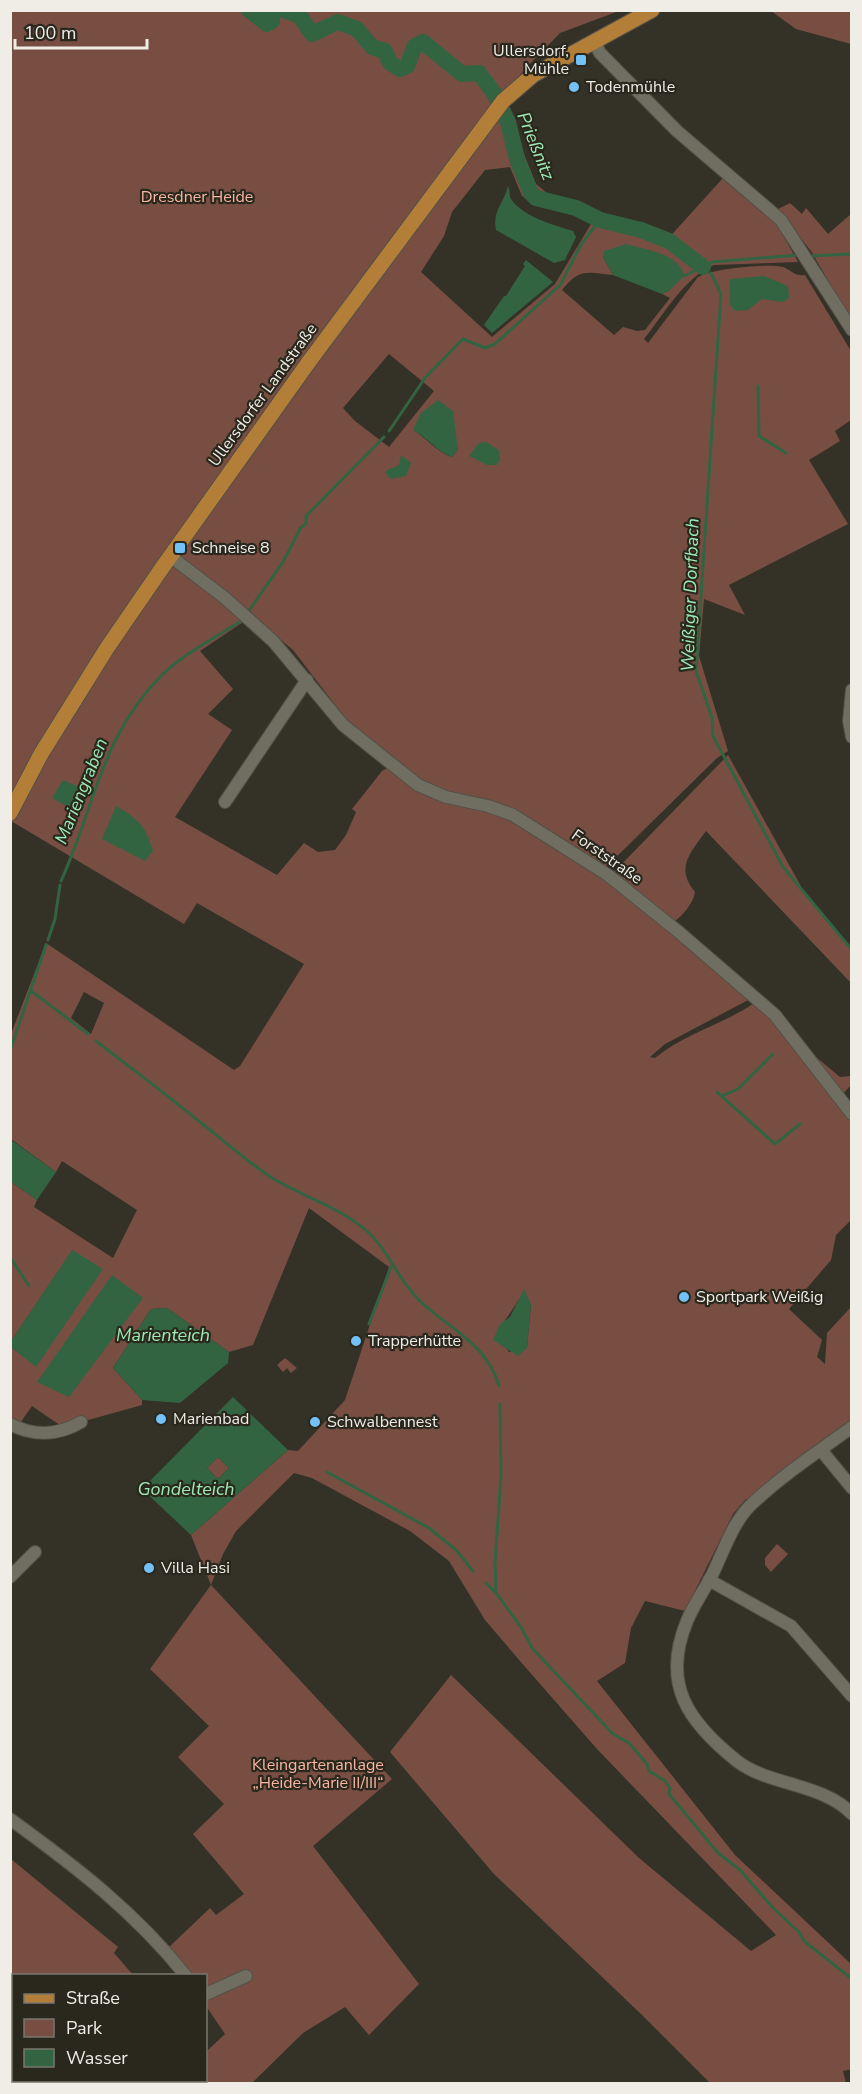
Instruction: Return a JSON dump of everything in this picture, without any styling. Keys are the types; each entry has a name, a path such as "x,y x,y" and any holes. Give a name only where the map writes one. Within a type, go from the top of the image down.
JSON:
{"main road":[{"name":"Ullersdorfer Landstraße","path":"10,813 40,754 107,648 170,556 392,247 503,101 532,75 595,43 652,10"}],"street":[{"path":"595,43 600,53 677,131 781,220 852,330"},
{"name":"Forststraße","path":"170,556 225,598 282,650 343,725 418,784 446,796 488,806 513,815 617,882 775,1015 821,1078 852,1114"},
{"path":"225,802 307,680"},
{"path":"852,690 849,721 852,737"},
{"path":"10,1424 29,1433 49,1433 68,1430 81,1422"},
{"path":"852,1427 752,1503 736,1526 687,1620 678,1648 678,1684 682,1702 700,1728 741,1763 826,1796 842,1804 852,1814"},
{"path":"821,1450 852,1488"},
{"path":"10,1577 35,1552"},
{"path":"709,1580 791,1626 852,1696"},
{"path":"10,1819 84,1873 138,1920 184,1974"},
{"path":"207,1994 246,1976"}],"green space":[{"name":"Dresdner Heide","path":"11,11 619,11 560,33 523,71 462,152 493,114 506,109 536,184 548,194 538,206 522,196 510,167 485,170 452,212 444,236 421,272 492,337 555,284 594,219 665,242 723,178 776,223 798,262 714,265 703,271 684,288 644,339 648,343 698,277 705,274 753,266 775,266 805,275 851,351 851,420 835,431 840,441 809,460 848,524 729,585 745,615 704,599 699,656 728,751 717,758 605,868 512,808 447,792 511,818 606,878 750,999 665,1044 650,1057 655,1058 679,1042 754,1003 774,1021 805,1063 811,1060 776,1007 816,1057 840,1077 851,1076 851,1085 841,1096 851,1119 851,1220 836,1235 831,1260 789,1309 822,1340 817,1357 825,1364 827,1333 851,1307 851,1427 752,1503 746,1499 733,1514 685,1611 645,1601 631,1628 625,1663 597,1681 735,1855 851,1964 852,2069 843,2071 846,2083 710,2083 494,1874 390,1752 451,1675 639,1858 751,1951 776,1935 597,1749 520,1661 485,1620 449,1561 410,1531 312,1478 294,1473 236,1531 223,1554 211,1585 191,1535 288,1450 298,1451 345,1400 389,1267 309,1208 253,1345 229,1352 167,1308 151,1309 113,1368 142,1400 142,1405 81,1422 67,1430 32,1406 18,1426 11,1422 11,1347 36,1366 72,1251 11,1341 11,1182 37,1200 34,1207 113,1258 137,1210 62,1161 56,1172 11,1139 11,1034 46,943 234,1070 240,1066 304,964 197,903 184,924 11,821","holes":["603,257 670,290 662,294 670,298 645,330 637,331 623,327 614,335 562,290 573,278 584,273 613,275","389,354 434,391 389,447 355,421 343,408","413,430 458,449 452,457 441,452","227,595 293,650 349,723 421,780 443,791 387,768 382,771 352,809 356,812 346,835 335,850 318,852 304,843 277,875 175,817 232,730 208,714 233,689 200,651 243,622","84,992 104,1003 91,1034 71,1018","519,1299 531,1304 527,1348 509,1352 504,1345 494,1340"]},
{"path":"771,11 851,11 851,44 796,29"},
{"path":"790,203 802,214 806,208 828,234 851,214 851,320 811,251 778,209"},
{"path":"728,755 803,890 851,948 851,983 706,831 690,854 685,868 689,883 695,892 694,896 683,914 672,922 613,873"},
{"path":"285,1358 297,1368 291,1373 287,1368 283,1372 277,1365"},
{"path":"218,1457 229,1468 218,1479 207,1468"},
{"path":"777,1544 788,1554 771,1572 765,1565 765,1558"},
{"name":"Kleingartenanlage „Heide-Marie II/III“","path":"211,1585 392,1779 313,1846 419,1984 369,2035 345,2007 303,2033 252,2083 11,2083 11,1859 118,1947 114,1953 132,1974 12,1974 12,2082 207,2082 207,2051 225,2034 207,2007 207,1974 185,1974 166,1950 210,1908 216,1915 244,1894 193,1834 224,1804 178,1757 209,1726 150,1669"}],"water":[{"path":"508,186 511,199 523,211 573,231 576,237 565,260 554,263 496,230 497,212"},
{"path":"626,244 669,257 681,268 684,276 670,290 662,294 613,275 603,257 604,251"},
{"path":"526,260 553,282 492,333 484,325 506,296 525,266 523,264"},
{"path":"764,276 788,286 789,298 783,302 762,299 748,310 735,311 730,305 730,279"},
{"path":"438,400 453,411 458,449 452,457 413,430 421,413"},
{"path":"486,442 499,450 500,460 497,465 487,465 469,456 479,443"},
{"path":"401,455 411,463 406,476 390,479 385,471 399,465"},
{"path":"63,780 79,787 83,792 73,810 52,798"},
{"path":"116,806 136,819 144,829 153,851 145,861 102,839"},
{"path":"10,1139 56,1172 37,1200 11,1182"},
{"name":"Marienteich","path":"72,1250 103,1269 36,1367 11,1347 11,1341"},
{"name":"Marienteich","path":"112,1275 143,1298 69,1397 37,1382"},
{"path":"524,1289 531,1304 527,1348 518,1356 493,1340 500,1324 510,1317"},
{"name":"Marienteich","path":"167,1308 229,1352 228,1363 180,1403 142,1400 113,1368 151,1309"},
{"name":"Gondelteich","path":"233,1397 288,1450 191,1535 142,1489","holes":["218,1457 229,1468 218,1479 207,1468"]}],"waterway":[{"name":"Prießnitz","path":"249,10 267,24 272,21 273,10"},
{"name":"Prießnitz","path":"284,10 300,16 312,34 338,22 357,29 372,47 385,51 390,63 400,69 407,66 415,46 423,42 462,74 479,73 494,93 508,122 517,159 531,193 536,198 576,208 600,220 641,230 669,241 703,267"},
{"name":"Mariengraben","path":"389,431 425,378 463,339 485,348 495,344 560,285 582,243 600,220"},
{"name":"Prießnitz","path":"808,256 852,254"},
{"name":"Prießnitz","path":"684,276 712,262 798,255"},
{"name":"Weißiger Dorfbach","path":"711,273 721,294 696,671 712,718 713,736 783,867 852,950"},
{"path":"758,386 759,436 786,453"},
{"name":"Mariengraben","path":"248,612 283,562 301,527 306,524 306,516 384,437"},
{"name":"Mariengraben","path":"61,881 112,748 141,699 161,676 179,661 241,621"},
{"path":"48,940 55,919 60,885"},
{"name":"Mariengraben","path":"10,1051 46,945"},
{"path":"30,990 88,1034"},
{"path":"96,1041 260,1170 345,1215 368,1232 382,1248 414,1295 478,1349 494,1372 499,1386"},
{"path":"722,1096 738,1089 773,1054"},
{"path":"717,1092 775,1144 800,1124"},
{"name":"Mariengraben","path":"10,1257 29,1286"},
{"path":"369,1324 391,1267"},
{"path":"500,1404 501,1476 495,1563 496,1593 521,1627 532,1648 613,1734 629,1743 647,1764 649,1771 665,1781 670,1788 669,1794 718,1853 740,1870 773,1908 799,1932 804,1941 852,1979"},
{"path":"327,1472 429,1528 456,1550 473,1571"},
{"path":"486,1583 495,1592"}],"place":[{"name":"Ullersdorf, Mühle","path":"581,60"},
{"name":"Todenmühle","path":"574,87"},
{"name":"Schneise 8","path":"180,548"},
{"name":"Sportpark Weißig","path":"684,1297"},
{"name":"Trapperhütte","path":"356,1341"},
{"name":"Marienbad","path":"161,1419"},
{"name":"Schwalbennest","path":"315,1422"},
{"name":"Villa Hasi","path":"149,1568"}]}
